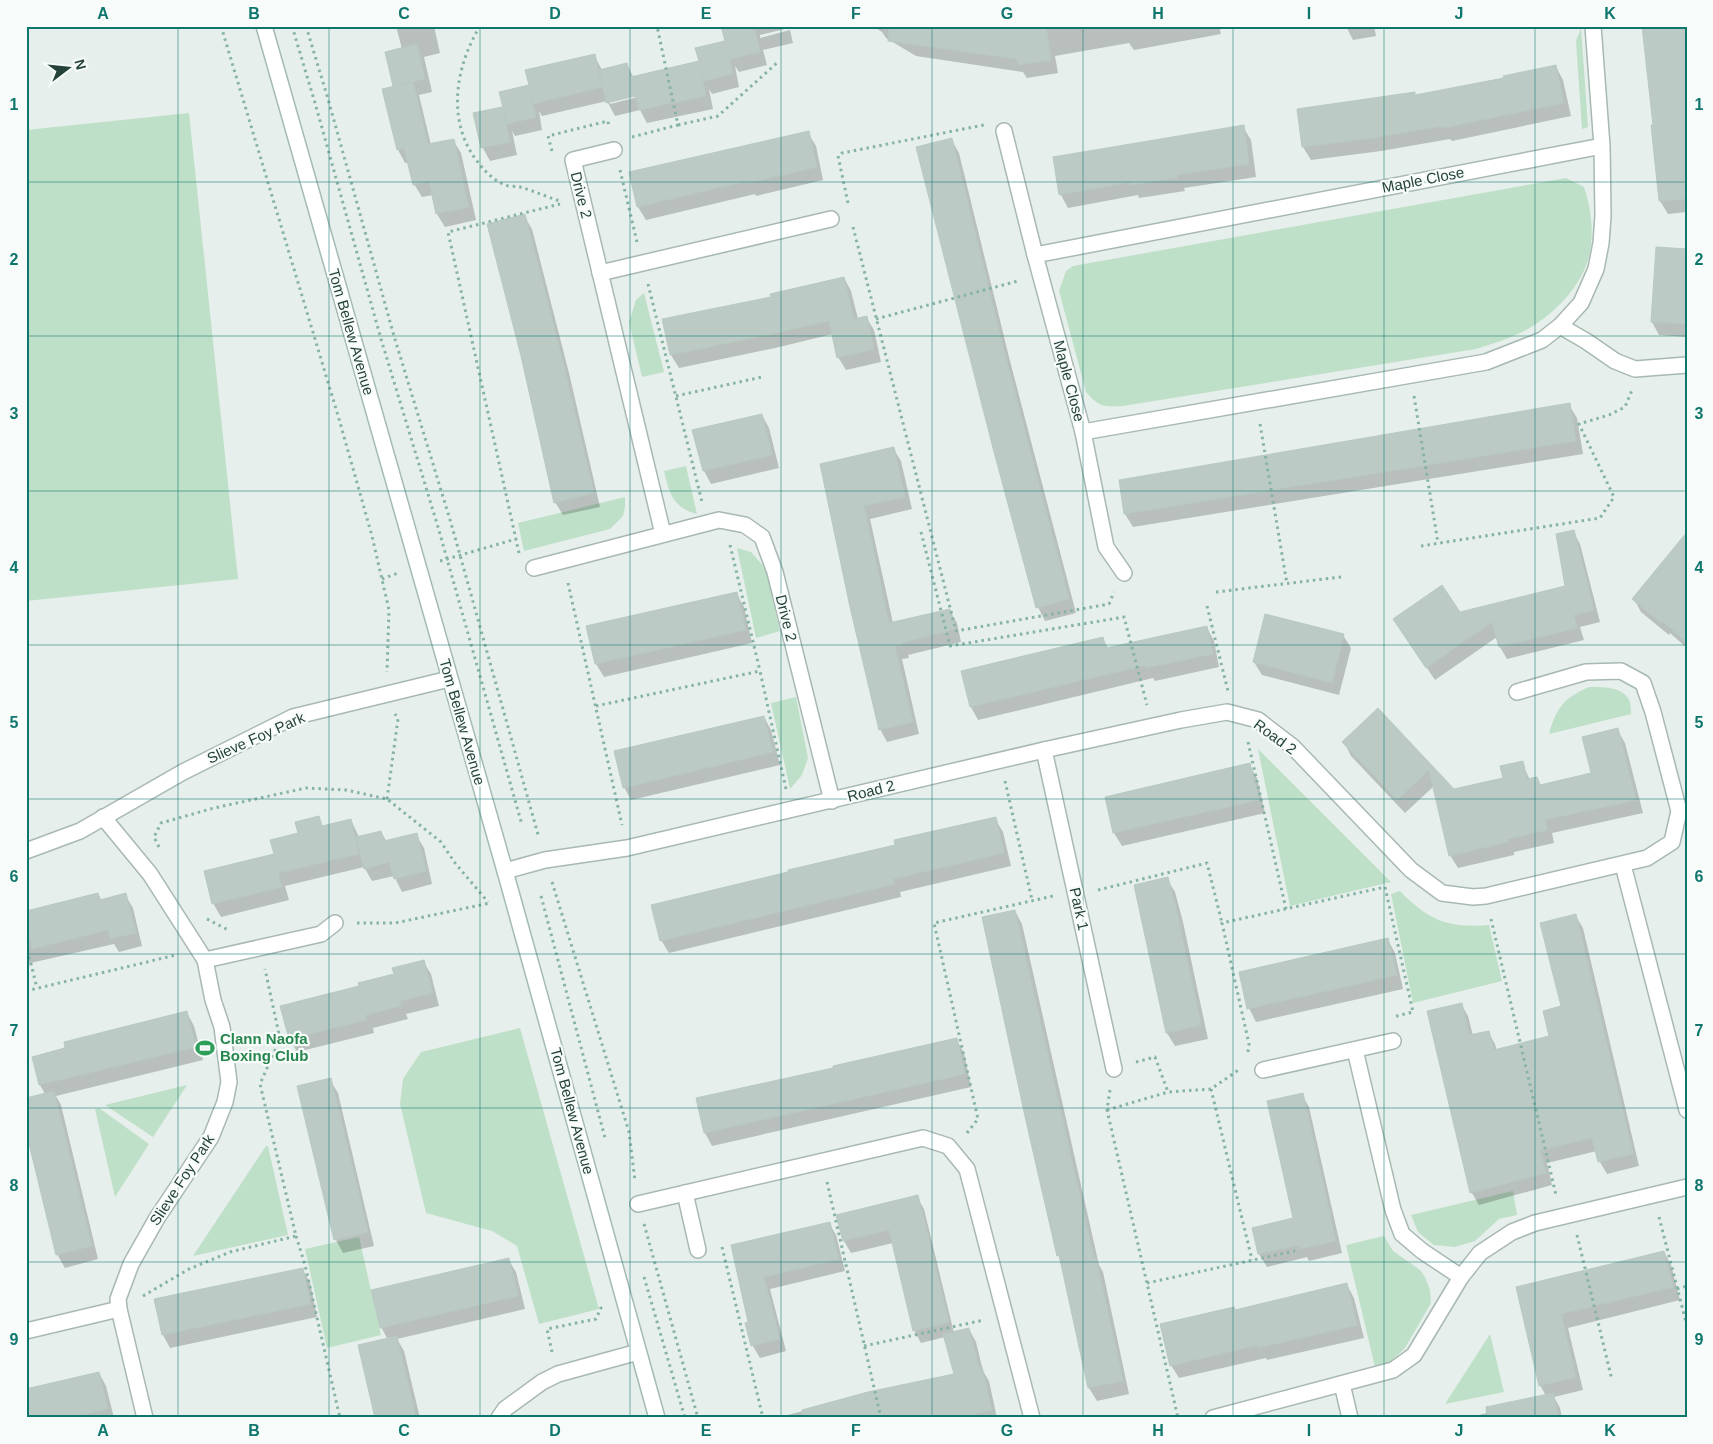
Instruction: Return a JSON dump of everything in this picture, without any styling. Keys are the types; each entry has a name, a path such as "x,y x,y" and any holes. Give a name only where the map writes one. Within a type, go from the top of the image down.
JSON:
{"street":[{"name":"Tom Bellew Avenue","path":"264,26 505,871 657,1418"},
{"name":"Maple Close","path":"1593,26 1602,146 1603,216 1601,244 1596,269 1582,303 1560,326 1542,340 1486,362 1083,432 1035,255 1602,146"},
{"path":"1004,131 1035,255"},
{"name":"Drive 2","path":"614,150 573,160 663,534"},
{"path":"600,273 831,219"},
{"path":"1560,326 1616,361 1635,369 1687,366"},
{"path":"1083,432 1106,547 1124,573"},
{"name":"Drive 2","path":"534,568 719,520 745,525 762,537 775,572 832,801"},
{"name":"Road 2","path":"505,871 545,860 627,848 1044,750 1227,712 1258,720 1293,747 1411,870 1442,893 1473,897 1486,896 1623,865 1646,858 1672,842 1679,811 1653,712 1643,683 1620,671 1586,672 1517,692"},
{"name":"Slieve Foy Park","path":"26,852 80,831 182,772 293,717 449,679"},
{"name":"Park 1","path":"1044,750 1114,1069"},
{"name":"Slieve Foy Park","path":"103,817 150,874 201,955 222,1027 229,1082 225,1102 211,1138 157,1218 131,1264 118,1299 145,1418"},
{"path":"1623,865 1687,1110"},
{"path":"201,955 260,947 321,934 335,923"},
{"path":"1263,1070 1393,1041"},
{"path":"1355,1050 1393,1210 1402,1234 1422,1251 1461,1277"},
{"path":"638,1204 923,1138 948,1146 967,1168 1032,1418"},
{"path":"1213,1418 1393,1370 1414,1355 1461,1277 1480,1253 1512,1232 1535,1223 1687,1188"},
{"path":"685,1193 698,1250"},
{"path":"26,1331 119,1309"},
{"path":"499,1418 505,1409 542,1382 558,1374 638,1352"},
{"path":"1342,1384 1350,1418"}],"path":[{"path":"221,26 339,419 372,536 389,610 386,694 398,719 387,799"},
{"path":"292,26 381,339 447,559 522,825"},
{"path":"306,26 394,336 460,555 545,860 629,1132 638,1204 698,1418"},
{"path":"480,26 464,61 457,89 458,122 468,147 484,171 506,186 519,187 565,202 448,232 516,539 520,554 534,568"},
{"path":"657,26 678,125"},
{"path":"707,523 612,142 718,116 778,62"},
{"path":"849,210 838,156 842,153 982,124 1004,131"},
{"path":"851,219 956,631 1109,604 1124,573"},
{"path":"876,319 1040,275"},
{"path":"1421,546 1600,518 1614,497 1578,424 1609,415 1625,407 1640,368"},
{"path":"1410,375 1438,544"},
{"path":"676,396 762,377"},
{"path":"1256,402 1286,584"},
{"path":"724,521 791,810"},
{"path":"921,532 950,646 1124,617 1153,727"},
{"path":"382,579 516,539"},
{"path":"563,560 627,848"},
{"path":"1216,592 1340,577"},
{"path":"1207,606 1238,715 1286,909"},
{"path":"596,706 760,671"},
{"path":"1000,760 1032,900"},
{"path":"162,852 154,837 161,822 214,808 306,788 346,790 387,799 441,842 455,863 490,903 395,923 335,923"},
{"path":"952,1151 978,1119 934,922 1032,900 1076,893 1207,863 1249,1044 1246,1065"},
{"path":"1222,923 1385,887 1413,1012 1388,1019 1393,1041"},
{"path":"541,896 606,1142"},
{"path":"1486,896 1567,1216 1612,1380"},
{"path":"207,918 230,931 257,930 280,1039 260,1084 296,1236 305,1265 340,1418"},
{"path":"26,944 37,988"},
{"path":"26,991 201,955"},
{"path":"1168,1092 1155,1057 1114,1069 1106,1106 1178,1418"},
{"path":"1107,1110 1168,1092 1211,1089 1246,1065 1263,1070"},
{"path":"1211,1089 1252,1260"},
{"path":"822,1162 881,1418"},
{"path":"1654,1195 1687,1326"},
{"path":"119,1309 197,1266 230,1252 296,1236"},
{"path":"722,1245 763,1418"},
{"path":"1147,1283 1295,1251"},
{"path":"643,1275 685,1418"},
{"path":"1677,1288 1687,1286"},
{"path":"558,1374 547,1330 596,1319 601,1308 598,1298"},
{"path":"864,1346 1005,1316"}],"green space":[{"path":"1581,28 1588,127 1582,129 1576,41"},
{"path":"189,113 238,579 26,601 26,130"},
{"path":"1566,178 1584,187 1587,196 1591,215 1592,235 1587,263 1578,282 1565,299 1533,326 1519,333 1476,349 1123,406 1102,405 1094,401 1086,392 1059,291 1066,271 1073,266"},
{"path":"644,293 664,372 642,377 629,322 636,300"},
{"path":"686,466 697,514 677,504 670,493 664,471"},
{"path":"625,497 623,516 610,529 524,551 518,523"},
{"path":"737,548 751,552 766,569 780,631 756,638"},
{"path":"1589,687 1610,688 1625,694 1631,706 1631,714 1549,734 1562,705 1573,695"},
{"path":"796,697 808,758 802,775 790,789 771,703"},
{"path":"1258,749 1391,882 1290,906"},
{"path":"1400,891 1420,909 1440,920 1462,925 1489,925 1502,981 1413,1003 1391,894"},
{"path":"520,1028 599,1309 539,1324 517,1246 492,1231 426,1213 400,1104 403,1079 421,1052"},
{"path":"187,1085 153,1137 105,1105"},
{"path":"99,1108 149,1144 115,1197 95,1109"},
{"path":"266,1146 268,1146 288,1235 193,1256"},
{"path":"1513,1191 1517,1215 1499,1219 1475,1241 1455,1247 1434,1245 1418,1232 1411,1215"},
{"path":"1384,1236 1393,1251 1420,1270 1425,1277 1430,1290 1431,1303 1405,1348 1390,1362 1375,1367 1346,1245"},
{"path":"359,1237 381,1335 327,1348 305,1249"},
{"path":"1490,1334 1504,1392 1445,1404"}],"building":[{"path":"721,26 754,26 760,52 730,59 727,48 733,74 704,81 701,72 706,96 639,110 635,96 606,103 599,70 627,63 631,77 699,61 695,48 725,41"},
{"path":"889,26 1046,26 1051,60 1018,65 1017,59 888,41"},
{"path":"1642,26 1687,26 1687,199 1659,201"},
{"path":"417,44 425,79 393,86 385,52"},
{"path":"595,54 602,87 533,104 530,92 536,117 507,124 499,92 529,85 525,70"},
{"path":"1556,65 1564,103 1443,128 1442,126 1373,138 1302,147 1297,109 1415,92 1415,95 1504,78 1503,76"},
{"path":"413,82 428,144 454,139 469,207 436,214 429,181 413,185 404,148 397,150 382,89"},
{"path":"502,107 510,142 481,148 473,113"},
{"path":"1244,125 1249,164 1177,175 1178,178 1131,185 1130,182 1059,195 1053,157"},
{"path":"809,131 817,167 748,183 747,181 637,207 629,172"},
{"path":"952,138 1003,347 1069,599 1036,608 916,147"},
{"path":"525,214 594,493 554,503 521,356 487,224"},
{"path":"1656,247 1687,249 1687,324 1651,322"},
{"path":"844,277 854,319 867,316 874,349 837,358 829,321 670,355 662,319 771,297 770,294"},
{"path":"1570,403 1576,441 1124,514 1119,480"},
{"path":"762,414 772,455 703,471 692,430"},
{"path":"894,447 905,497 864,506 889,623 950,609 955,629 902,643 902,645 895,647 913,722 879,730 850,607 820,464"},
{"path":"1574,530 1594,610 1574,615 1577,628 1499,647 1492,622 1426,668 1393,619 1442,585 1460,612 1565,586 1556,534"},
{"path":"1687,532 1687,643 1662,621 1661,623 1632,599"},
{"path":"737,592 746,630 595,664 586,626"},
{"path":"1265,614 1344,634 1332,683 1253,662"},
{"path":"1207,626 1213,654 1146,668 1146,665 970,707 961,671 1103,637 1106,648"},
{"path":"1378,708 1454,789 1503,778 1500,766 1523,761 1527,779 1537,777 1540,785 1591,773 1582,737 1618,728 1636,800 1545,820 1547,830 1507,839 1508,842 1449,856 1429,770 1397,800 1342,742"},
{"path":"764,716 773,752 623,788 614,751"},
{"path":"1250,763 1259,800 1113,833 1105,797"},
{"path":"319,816 322,826 351,819 359,854 278,873 282,887 212,904 204,871 274,854 270,840 298,833 295,822"},
{"path":"996,817 1004,853 893,879 895,884 660,941 651,905 895,845 894,840"},
{"path":"381,831 384,841 417,833 426,871 394,879 389,862 364,869 356,837"},
{"path":"1168,877 1201,1025 1166,1033 1134,885"},
{"path":"98,893 100,900 126,893 136,933 110,939 108,930 32,949 26,924 26,911"},
{"path":"1015,910 1123,1381 1088,1388 1059,1255 1057,1256 1026,1121 982,917"},
{"path":"1576,914 1633,1154 1598,1162 1592,1138 1540,1150 1546,1173 1470,1193 1427,1011 1462,1003 1469,1035 1489,1031 1494,1050 1549,1036 1543,1011 1561,1006 1540,923"},
{"path":"1388,938 1397,975 1247,1009 1239,972"},
{"path":"424,960 433,993 400,1001 401,1006 366,1015 367,1020 289,1039 280,1006 359,986 358,983 394,974 392,968"},
{"path":"187,1011 196,1047 39,1085 32,1057 65,1048 64,1042"},
{"path":"957,1038 965,1074 704,1133 696,1098"},
{"path":"331,1078 368,1232 334,1240 297,1086"},
{"path":"54,1091 92,1246 56,1255 26,1131 26,1098"},
{"path":"1303,1093 1336,1241 1300,1249 1299,1245 1258,1254 1252,1228 1293,1218 1267,1101"},
{"path":"918,1195 949,1322 913,1331 889,1230 843,1241 836,1215"},
{"path":"830,1222 839,1259 764,1277 780,1339 751,1346 745,1323 748,1322 731,1245"},
{"path":"1664,1251 1673,1287 1561,1314 1576,1377 1539,1386 1516,1287"},
{"path":"509,1258 518,1296 380,1328 371,1290"},
{"path":"303,1268 310,1304 162,1335 154,1299"},
{"path":"1347,1283 1357,1325 1258,1348 1258,1345 1170,1366 1160,1324 1234,1307 1235,1310"},
{"path":"969,1328 979,1368 982,1367 992,1410 958,1418 803,1418 802,1410 868,1392 954,1374 943,1334"},
{"path":"397,1336 416,1418 375,1418 358,1345"},
{"path":"99,1372 108,1409 69,1418 26,1418 26,1389"},
{"path":"1553,1393 1559,1418 1487,1418 1486,1407"}],"place":[{"name":"Clann Naofa Boxing Club","path":"205,1048"}]}
